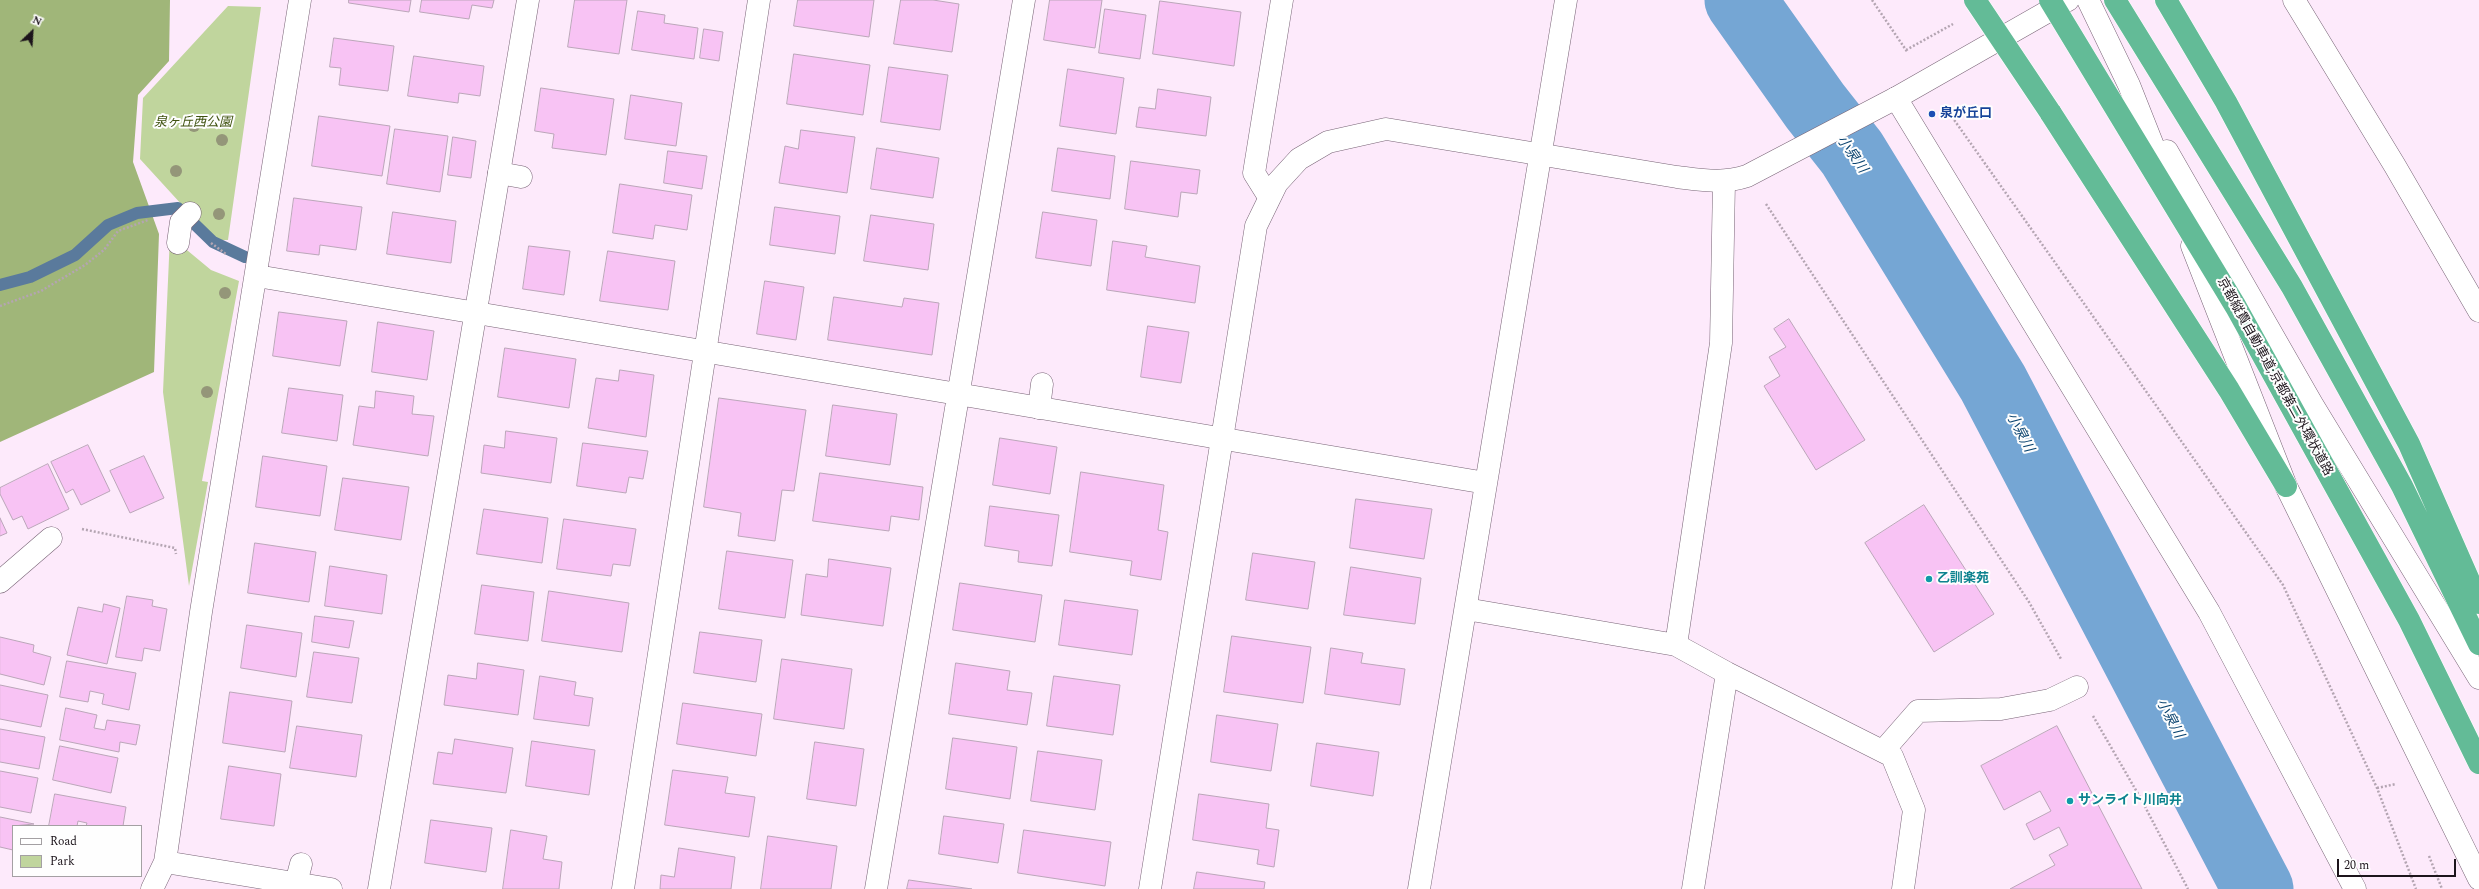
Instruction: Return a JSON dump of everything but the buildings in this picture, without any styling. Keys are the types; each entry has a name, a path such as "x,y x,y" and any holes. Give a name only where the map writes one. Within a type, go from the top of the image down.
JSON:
{"highway":[{"path":"1975,0 2050,112 2224,383 2286,486"},
{"name":"京都縦貫自動車道;京都第二外環状道路","path":"2050,0 2236,306 2409,620 2479,764"},
{"path":"2115,0 2292,287 2402,486 2479,644"},
{"path":"2166,0 2226,102 2409,444 2479,603"}],"street":[{"path":"152,889 165,862 201,612 257,276 300,0"},
{"path":"379,889 528,0"},
{"path":"623,889 759,0"},
{"path":"876,889 1024,0"},
{"path":"1269,197 1254,174 1282,0"},
{"path":"1419,889 1566,0"},
{"path":"1150,889 1256,226 1269,197 1278,183 1299,159 1328,142 1386,129 1677,177 1724,182 1753,173 1892,100 2068,0"},
{"path":"2088,0 2129,86 2286,486 2479,879"},
{"path":"2294,0 2395,166 2479,311"},
{"path":"2129,86 2312,404 2479,678"},
{"path":"1892,100 2209,612 2355,889"},
{"path":"499,173 521,177"},
{"path":"1676,645 1721,343 1724,182"},
{"path":"257,276 1486,483"},
{"path":"1039,408 1042,384"},
{"path":"0,582 51,538"},
{"path":"1466,609 1676,645 1727,673 1892,756 1914,810 1903,889"},
{"path":"1693,889 1727,673"},
{"path":"1883,751 1918,711 2001,709 2050,700 2077,687"},
{"path":"165,862 298,873 331,889"}],"path":[{"path":"1872,0 1926,80 2283,585 2376,788 2416,889"},
{"path":"1753,173 2029,602 2141,799 2188,889"},
{"path":"0,306 41,291 85,265 104,250 118,231 145,219 183,224 257,276"},
{"path":"51,538 85,528 175,548 176,556"},
{"path":"2376,788 2401,783"}],"green space":[{"path":"0,0 170,0 169,61 138,95 133,162 159,234 154,372 0,442"},
{"name":"泉ヶ丘西公園","path":"228,6 261,7 228,240 214,240 140,159 143,98"},
{"path":"170,236 211,270 239,281 202,481 208,482 189,586 163,392"}],"waterway":[{"name":"小泉川","path":"1740,0 1815,106 1852,153 1993,383 2258,889"},
{"path":"0,285 30,277 75,255 108,225 137,213 178,208 213,242 245,257"}],"place":[{"name":"泉が丘口","path":"1932,114"},
{"name":"乙訓楽苑","path":"1929,579"},
{"name":"サンライト川向井","path":"2070,801"}]}
